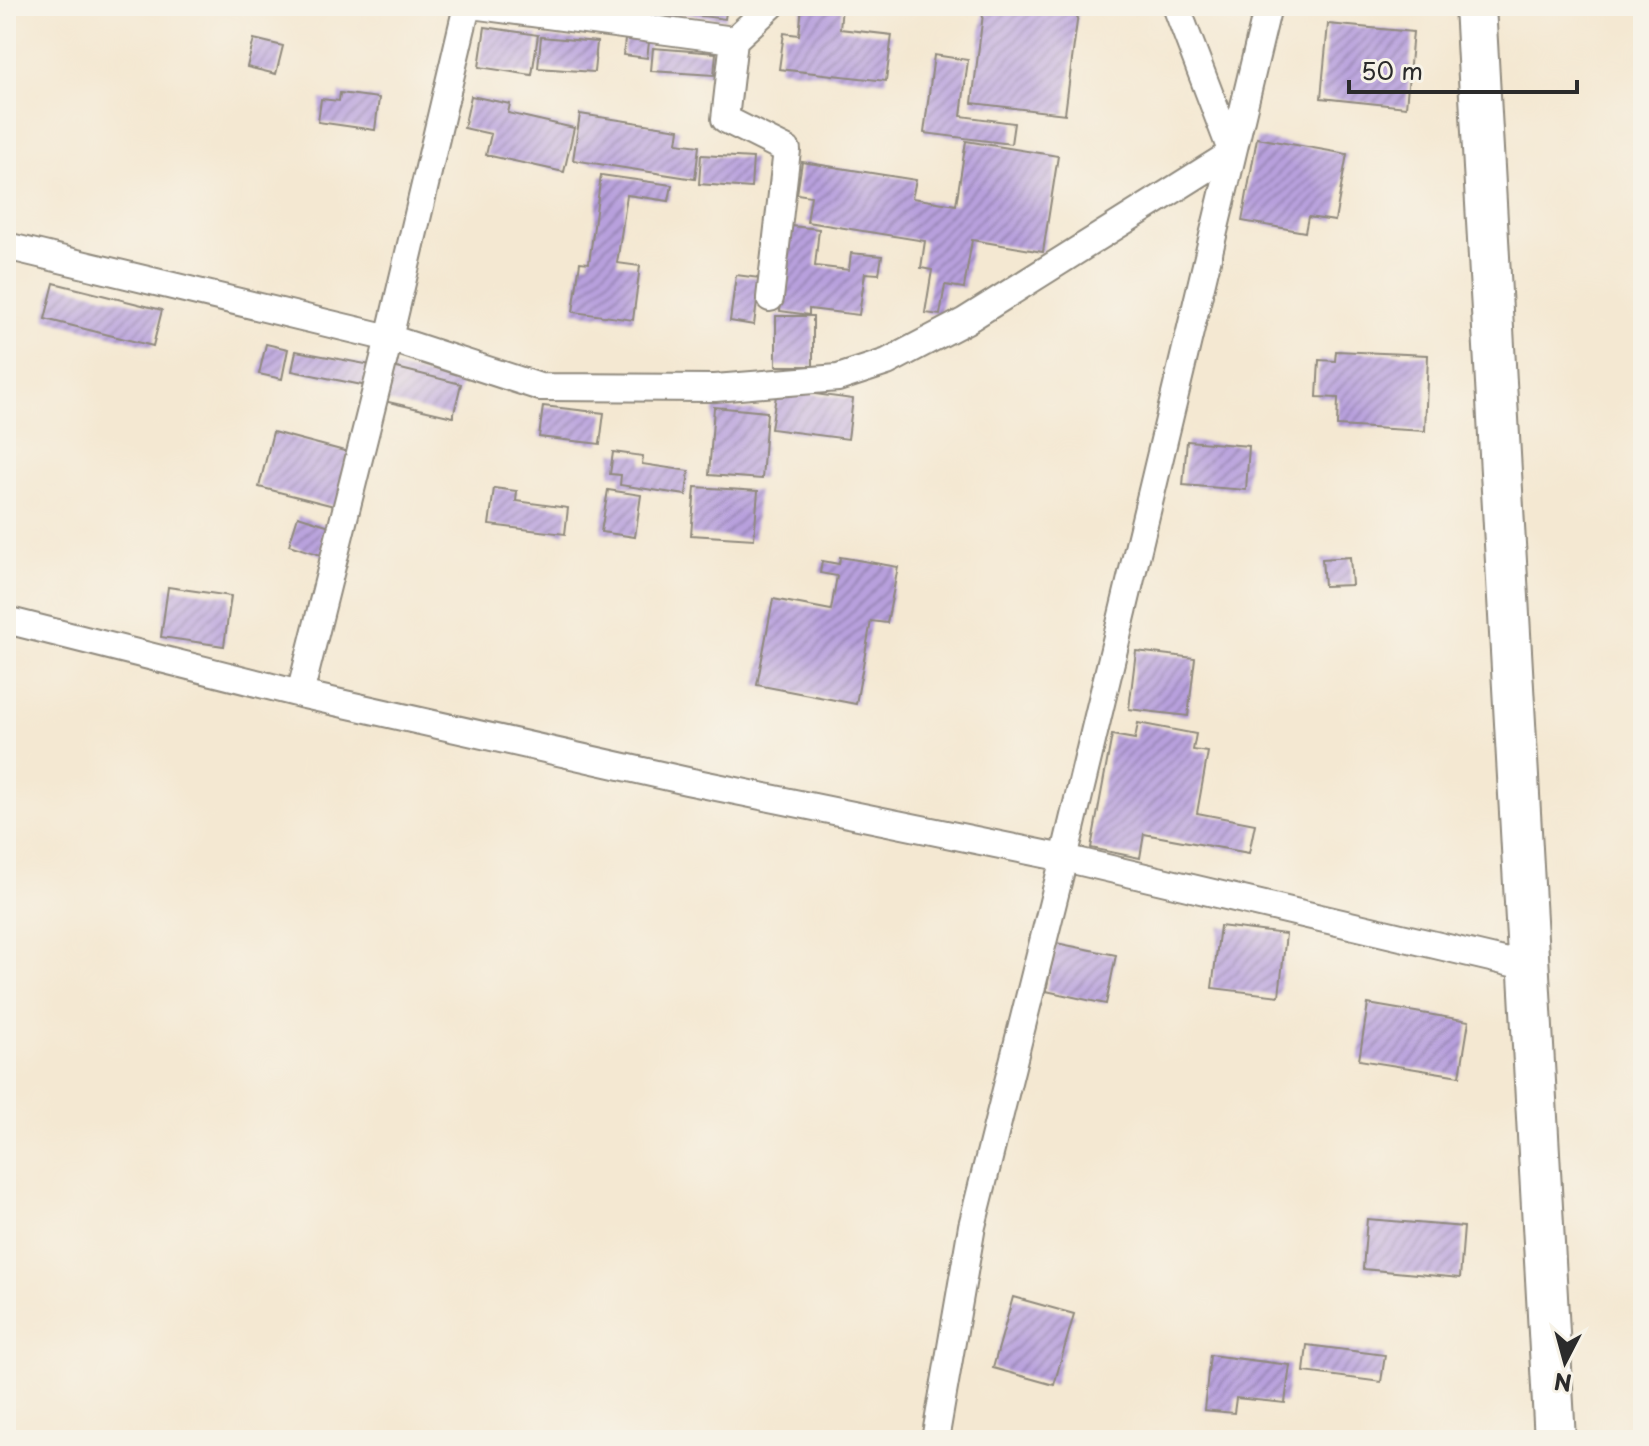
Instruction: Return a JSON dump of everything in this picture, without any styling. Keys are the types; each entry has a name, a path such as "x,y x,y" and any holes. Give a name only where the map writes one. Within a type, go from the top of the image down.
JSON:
{"main road":[{"path":"1475,6 1555,1440"}],"street":[{"path":"300,694 389,338 467,6"},
{"path":"479,6 734,40"},
{"path":"770,298 787,150 725,119 734,40 771,6"},
{"path":"1176,6 1232,153"},
{"path":"935,1440 972,1226 1064,858 1268,6"},
{"path":"6,246 389,338 540,387 715,388 838,378 887,362 965,321 1232,153"},
{"path":"6,620 300,694 687,781 1064,858 1529,967"}],"building":[{"path":"629,6 727,6 725,19 679,13 677,24 628,17"},
{"path":"802,6 842,6 840,29 892,35 886,81 779,69 784,33 799,35"},
{"path":"984,6 1079,6 1065,114 972,103"},
{"path":"1328,24 1413,32 1406,107 1321,98"},
{"path":"485,27 538,35 532,75 479,67"},
{"path":"626,32 650,35 647,58 623,55"},
{"path":"541,37 597,42 594,72 538,68"},
{"path":"254,39 283,46 276,74 247,67"},
{"path":"653,48 716,53 714,75 651,71"},
{"path":"934,55 968,60 961,116 1014,123 1011,144 924,133"},
{"path":"340,93 379,98 375,130 318,122 321,99 339,101"},
{"path":"471,96 510,104 508,113 574,128 564,172 486,155 491,134 464,128"},
{"path":"580,114 679,129 677,143 699,146 695,179 573,160"},
{"path":"1257,138 1347,154 1335,221 1308,217 1305,232 1242,221"},
{"path":"966,141 1058,156 1043,252 972,240 964,288 945,285 940,315 925,313 932,270 921,268 925,241 807,222 811,196 797,194 802,162 916,180 912,198 956,205"},
{"path":"701,155 753,158 751,188 699,184"},
{"path":"601,175 672,185 669,201 627,195 617,263 640,266 633,320 573,312 580,262 589,263"},
{"path":"790,226 819,229 815,266 849,270 851,253 882,256 879,274 865,273 859,315 809,309 809,315 780,311"},
{"path":"736,275 760,278 754,325 730,321"},
{"path":"54,283 162,310 153,346 45,319"},
{"path":"776,316 813,316 813,366 776,366"},
{"path":"266,344 288,349 282,379 259,374"},
{"path":"296,351 371,365 367,386 292,371"},
{"path":"1336,351 1428,355 1425,431 1337,426 1338,398 1317,397 1319,360 1335,361"},
{"path":"393,367 461,384 453,417 384,401"},
{"path":"777,389 853,399 848,439 771,429"},
{"path":"543,406 604,413 600,444 539,437"},
{"path":"714,407 767,412 762,479 709,475"},
{"path":"273,432 352,453 338,507 259,487"},
{"path":"1187,441 1249,446 1246,490 1183,485"},
{"path":"613,452 643,456 642,464 689,471 686,495 620,485 621,475 610,474"},
{"path":"695,487 758,491 754,539 691,535"},
{"path":"494,488 517,491 516,501 568,508 565,534 489,525"},
{"path":"608,490 641,495 635,537 601,532"},
{"path":"298,516 333,527 324,556 289,545"},
{"path":"840,557 898,567 887,623 871,621 856,704 757,685 773,599 831,610 837,576 820,573 822,561 839,564"},
{"path":"1350,557 1352,585 1324,586 1322,559"},
{"path":"168,587 231,596 224,646 161,637"},
{"path":"1136,651 1195,658 1188,716 1129,709"},
{"path":"1138,723 1196,734 1193,750 1208,752 1197,813 1255,824 1249,853 1144,834 1140,858 1091,848 1112,735 1135,739"},
{"path":"1220,926 1286,934 1279,996 1212,988"},
{"path":"1056,943 1116,955 1106,1004 1046,991"},
{"path":"1368,1004 1469,1021 1460,1076 1359,1060"},
{"path":"1367,1219 1464,1227 1460,1278 1363,1269"},
{"path":"1013,1297 1074,1314 1054,1385 993,1368"},
{"path":"1307,1345 1385,1355 1381,1382 1304,1372"},
{"path":"1210,1355 1290,1365 1285,1403 1236,1398 1234,1413 1204,1410"}]}
